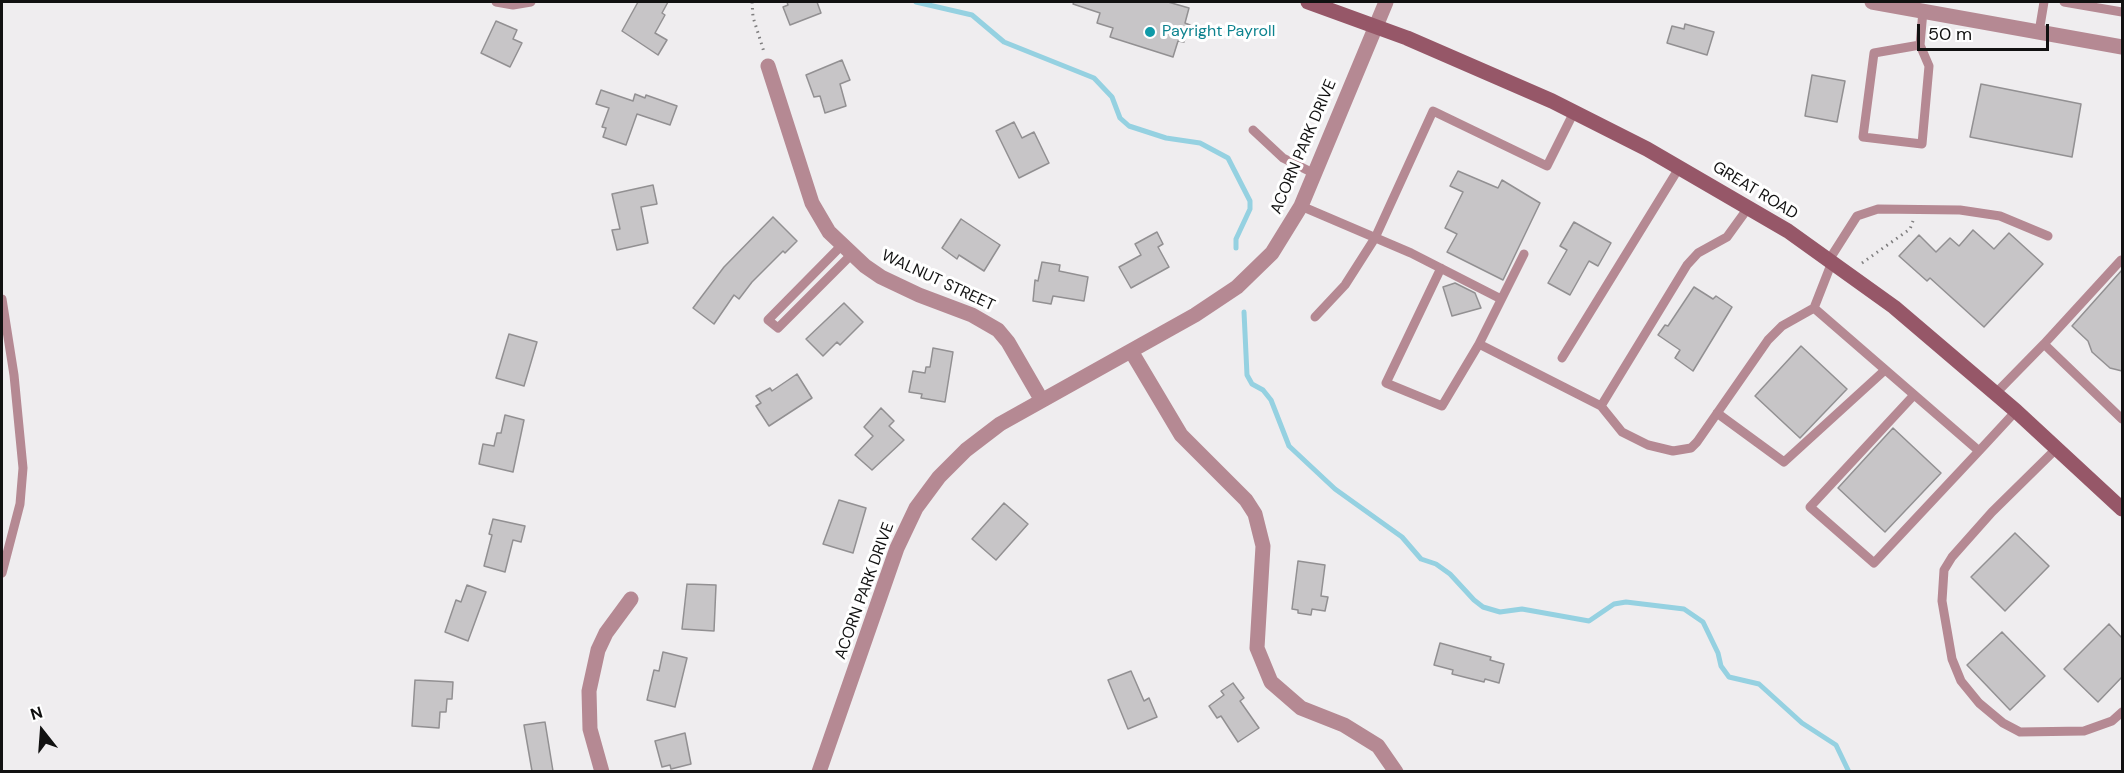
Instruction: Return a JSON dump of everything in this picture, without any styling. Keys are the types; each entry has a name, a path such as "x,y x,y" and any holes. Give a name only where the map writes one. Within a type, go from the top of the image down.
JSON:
{"main road":[{"name":"GREAT ROAD","path":"1308,2 1375,25 1466,62 1574,112 1748,208 1831,261 1894,308 2121,503"}],"street":[{"name":"ACORN PARK DRIVE","path":"819,771 897,548 916,508 939,477 966,450 1041,399 1195,315 1237,286 1272,253 1301,206 1386,2"},
{"path":"1872,2 2122,46"},
{"name":"WALNUT STREET","path":"768,66 812,203 829,232 847,250 881,277 919,295 972,315 998,330 1008,342 1041,399"},
{"path":"1131,351 1181,435 1246,500 1255,514 1263,546 1257,648 1271,682 1301,708 1344,725 1378,746 1396,771"},
{"path":"602,771 590,729 589,691 598,650 606,633 631,599"}],"lane":[{"path":"496,2 513,5 531,2"},
{"path":"2039,32 2044,2"},
{"path":"2064,2 2122,12"},
{"path":"1920,45 1874,53 1863,136 1922,144 1929,66 1920,45 1923,11"},
{"path":"1316,317 1345,285 1375,238 1433,111 1547,166 1574,112"},
{"path":"1253,130 1283,159 1315,174"},
{"path":"1562,358 1679,168"},
{"path":"1301,206 1441,268 1501,299"},
{"path":"1602,406 1687,265 1698,253 1727,237 1748,208"},
{"path":"1479,344 1602,406 1622,432 1648,445 1673,451 1691,448 1768,340 1782,326 1814,308 1831,261 1857,216 1865,211 1960,210 2000,216 2048,236"},
{"path":"847,250 778,328 768,320 847,250"},
{"path":"1441,268 1386,383 1442,406 1479,344 1524,254"},
{"path":"1995,393 2044,344 2121,260 2122,262"},
{"path":"2,298 14,375 23,468 20,504 2,573"},
{"path":"1814,308 1979,451"},
{"path":"2044,344 2122,419"},
{"path":"1717,413 1784,462 1885,370"},
{"path":"1914,395 1810,507 1874,563 2016,411"},
{"path":"2056,449 1992,512 1952,556 1944,570 1942,601 1952,659 1961,681 1979,703 2003,723 2020,732 2084,731 2112,721 2122,712"}],"path":[{"path":"752,2 753,17 768,66"},
{"path":"1862,263 1910,229 1917,210"}],"building":[{"path":"638,2 668,2 662,13 665,15 655,33 667,40 658,55 622,31"},
{"path":"787,2 817,2 821,13 790,25 783,7 788,5"},
{"name":"Payright Payroll","path":"1074,2 1168,2 1189,8 1185,23 1190,25 1184,42 1178,41 1173,57 1110,37 1113,28 1097,23 1100,13 1073,4"},
{"path":"496,21 517,30 513,39 522,43 510,67 481,53"},
{"path":"1685,24 1714,32 1707,55 1667,43 1672,26 1684,29"},
{"path":"842,60 850,80 840,84 846,106 825,113 820,96 814,97 806,75"},
{"path":"1812,75 1845,81 1837,122 1805,116"},
{"path":"1981,84 2081,104 2072,157 1970,137"},
{"path":"601,90 633,101 635,94 645,98 646,95 677,106 670,125 637,114 626,145 603,137 606,128 602,127 609,108 596,104"},
{"path":"1014,122 1022,138 1034,132 1049,163 1019,178 996,131"},
{"path":"1458,171 1498,188 1502,180 1540,203 1503,280 1447,252 1457,234 1445,228 1463,192 1450,186"},
{"path":"653,185 657,204 641,207 648,243 617,250 612,230 620,229 612,194"},
{"path":"773,217 797,241 785,253 783,251 752,282 739,299 734,295 714,324 693,308 724,267"},
{"path":"961,219 1000,245 984,271 959,255 957,259 942,248"},
{"path":"1574,222 1611,243 1598,266 1589,261 1570,295 1548,283 1567,250 1560,246"},
{"path":"1973,230 1994,249 2009,233 2043,264 1984,327 1930,278 1927,281 1899,256 1919,235 1936,252 1950,238 1959,246"},
{"path":"1157,232 1163,244 1158,247 1169,267 1131,288 1119,267 1141,255 1135,244"},
{"path":"1042,262 1060,265 1059,271 1088,277 1084,301 1053,296 1051,304 1033,301 1035,280 1038,281"},
{"path":"2122,270 2122,371 2110,368 2092,352 2088,341 2072,326"},
{"path":"1455,283 1475,293 1481,308 1452,316 1443,287"},
{"path":"1694,287 1713,299 1716,296 1732,307 1693,371 1675,358 1680,350 1658,335 1665,325 1668,326"},
{"path":"844,303 863,322 840,345 837,342 823,356 806,339"},
{"path":"509,334 537,342 524,386 496,378"},
{"path":"1801,346 1847,389 1800,438 1755,396"},
{"path":"933,348 953,352 945,402 921,398 922,394 909,392 913,371 925,373 926,367 930,367"},
{"path":"797,374 812,398 769,426 756,406 761,403 756,396 770,388 772,391"},
{"path":"881,408 894,421 889,426 904,440 872,470 855,455 873,436 864,427"},
{"path":"505,415 524,420 513,472 479,464 483,444 494,446 497,433 501,433"},
{"path":"1893,428 1941,473 1885,532 1838,488"},
{"path":"839,500 866,508 853,553 823,544"},
{"path":"1004,503 1028,524 996,560 972,539"},
{"path":"493,519 525,526 521,542 513,540 505,572 484,566 492,535 489,534"},
{"path":"2015,533 2049,566 2005,611 1971,577"},
{"path":"1298,561 1325,565 1321,596 1328,597 1325,611 1312,609 1311,615 1298,613 1298,610 1292,609"},
{"path":"687,584 716,585 714,631 682,629"},
{"path":"467,585 486,592 468,641 445,632 456,600 461,602"},
{"path":"2109,624 2122,638 2122,677 2098,702 2064,669"},
{"path":"2002,632 2045,676 2010,710 1967,665"},
{"path":"1440,643 1491,657 1490,660 1504,664 1499,683 1485,679 1484,682 1452,674 1453,670 1434,665"},
{"path":"663,652 687,658 675,707 647,700 654,670 659,671"},
{"path":"1131,671 1144,701 1149,698 1157,717 1128,729 1108,680"},
{"path":"415,680 453,682 452,699 447,699 446,712 440,712 439,728 412,726"},
{"path":"1233,683 1244,698 1240,701 1259,728 1238,742 1221,716 1217,718 1209,706 1224,695 1221,691"},
{"path":"545,722 553,771 532,771 524,725"},
{"path":"685,733 691,764 671,769 670,765 662,767 655,741"}],"waterway":[{"path":"916,2 972,15 1004,42 1094,78 1112,97 1120,118 1129,126 1166,138 1200,143 1228,158 1250,201 1250,209 1236,239 1236,248"},
{"path":"1244,312 1247,375 1252,384 1263,390 1271,400 1289,446 1335,489 1402,537 1421,559 1436,564 1450,574 1483,607 1500,612 1522,609 1589,621 1614,604 1626,602 1684,609 1703,622 1718,653 1721,666 1729,677 1759,684 1802,723 1836,745 1849,772"}],"place":[{"name":"Payright Payroll","path":"1150,32"}]}
